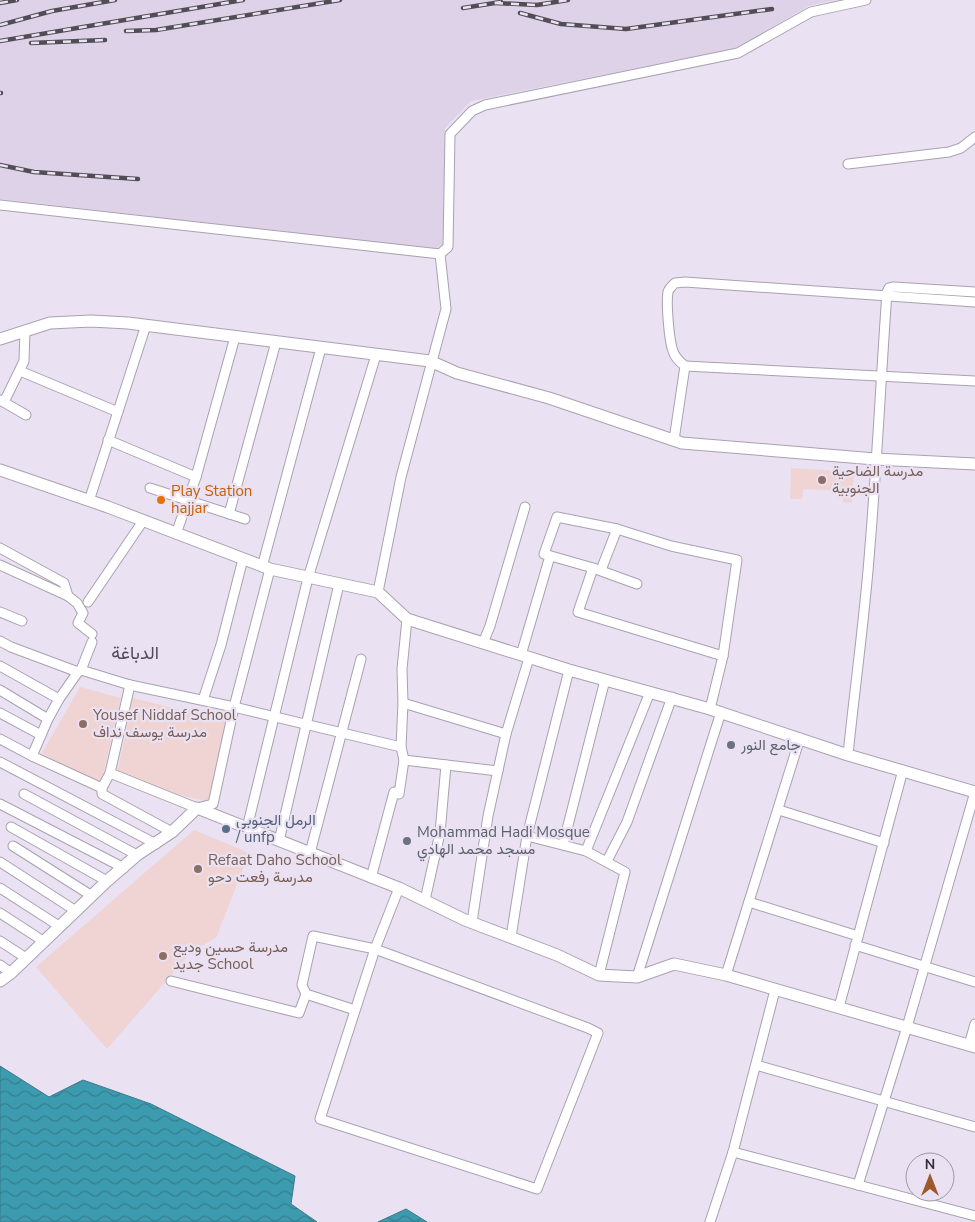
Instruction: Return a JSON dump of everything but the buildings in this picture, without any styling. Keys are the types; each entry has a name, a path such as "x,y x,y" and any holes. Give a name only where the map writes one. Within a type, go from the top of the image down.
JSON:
{"street":[{"path":"0,205 440,254 448,247 450,134 472,111 485,105 738,53 811,12 866,0"},
{"path":"848,164 949,152 960,148 975,137"},
{"path":"378,592 401,477 430,362 446,309 440,254"},
{"path":"975,302 685,282 675,283 669,289 667,299 673,352 685,366 975,381"},
{"path":"848,755 870,548 886,296 889,288 894,287 975,292"},
{"path":"0,339 41,325 58,322 91,322 146,325 376,354 430,362 457,373 549,398 682,443 875,460 975,464"},
{"path":"89,501 146,325"},
{"path":"25,331 24,361 2,401 26,415"},
{"path":"176,534 196,477 234,336"},
{"path":"229,514 276,342"},
{"path":"0,981 11,973 137,855 172,832 197,808 213,804 266,568 321,348"},
{"path":"247,828 308,578 376,354"},
{"path":"674,440 685,366"},
{"path":"20,371 118,412"},
{"path":"108,440 196,477"},
{"path":"0,470 89,501 266,568 378,592 407,619 570,670 672,697 848,755 975,792 908,1027 858,1185"},
{"path":"150,488 245,519"},
{"path":"483,643 490,626 525,507"},
{"path":"637,584 597,569 544,554 557,517 617,529 671,546 737,560 715,711 637,978"},
{"path":"88,602 143,521"},
{"path":"617,529 578,612 723,656"},
{"path":"0,548 64,583 68,596"},
{"path":"472,922 488,816 506,734 550,556"},
{"path":"203,700 222,644 243,559"},
{"path":"0,565 68,596 77,603 83,613 78,623 92,638 79,671 59,699 32,756"},
{"path":"279,841 339,584"},
{"path":"0,612 22,621"},
{"path":"371,878 394,792 399,794 404,760 401,747 402,670 407,619"},
{"path":"0,641 10,647 79,671 130,685 274,716 401,747"},
{"path":"310,853 361,659"},
{"path":"0,666 59,699"},
{"path":"511,937 528,836 570,670"},
{"path":"563,845 605,680"},
{"path":"130,685 110,773 102,788 102,794 172,832"},
{"path":"0,690 48,719"},
{"path":"586,851 650,692"},
{"path":"606,861 627,822 672,697"},
{"path":"403,703 506,734"},
{"path":"0,712 41,735"},
{"path":"0,738 32,756 102,788"},
{"path":"726,975 800,738"},
{"path":"404,760 498,771"},
{"path":"0,762 156,844"},
{"path":"425,900 440,833 446,765"},
{"path":"838,1007 903,770"},
{"path":"110,773 399,888 472,922 557,955 599,975 637,978 674,964 726,975 972,1046 975,1024"},
{"path":"24,794 137,855"},
{"path":"0,804 124,868"},
{"path":"778,810 884,843"},
{"path":"11,827 108,881"},
{"path":"528,836 586,851 625,872 599,975"},
{"path":"13,846 92,896"},
{"path":"0,862 76,911"},
{"path":"0,888 59,926"},
{"path":"171,981 300,1013 306,994 302,985 314,936 375,949 598,1033 537,1190 320,1119 375,949 399,888"},
{"path":"749,902 925,966 975,982"},
{"path":"0,913 43,941"},
{"path":"0,941 26,958"},
{"path":"0,965 11,973"},
{"path":"710,1222 733,1152 775,990"},
{"path":"306,994 355,1010"},
{"path":"756,1065 975,1127"},
{"path":"733,1152 975,1216"}],"shaded area":[{"path":"0,0 836,0 808,6 738,48 471,101 445,128 443,244 435,249 0,199"},
{"name":"مدرسة الضاحية الجنوبية","path":"791,468 854,472 852,503 843,502 844,491 803,489 802,499 790,499"},
{"path":"80,687 121,698 100,787 42,753"},
{"path":"133,698 229,722 208,802 116,778"},
{"path":"194,830 249,853 216,938 192,951 107,1049 36,967"}],"water":[{"path":"0,1066 49,1097 83,1080 151,1104 295,1176 291,1204 317,1222 0,1222"},
{"path":"406,1209 427,1222 378,1222"}],"railway":[{"path":"0,3 17,0"},
{"path":"0,25 52,11 115,0"},
{"path":"0,41 243,0"},
{"path":"126,31 156,30 340,0"},
{"path":"495,3 537,5 568,0"},
{"path":"463,8 501,2"},
{"path":"520,13 561,24 626,29 772,9"},
{"path":"31,43 105,40"},
{"path":"0,165 34,172 138,179"}],"place":[{"name":"مدرسة الضاحية الجنوبية","path":"822,480"},
{"name":"Play Station hajjar","path":"161,500"},
{"name":"Yousef Niddaf School مدرسة يوسف نداف","path":"83,724"},
{"name":"جامع النور","path":"731,745"},
{"name":"الرمل الجنوبي / unfp","path":"226,829"},
{"name":"Mohammad Hadi Mosque مسجد محمد الهادي","path":"407,841"},
{"name":"Refaat Daho School مدرسة رفعت دحو","path":"198,869"},
{"name":"مدرسة حسين وديع جديد School","path":"163,956"}],"district":[{"name":"الدباغة","path":"135,653"}]}
